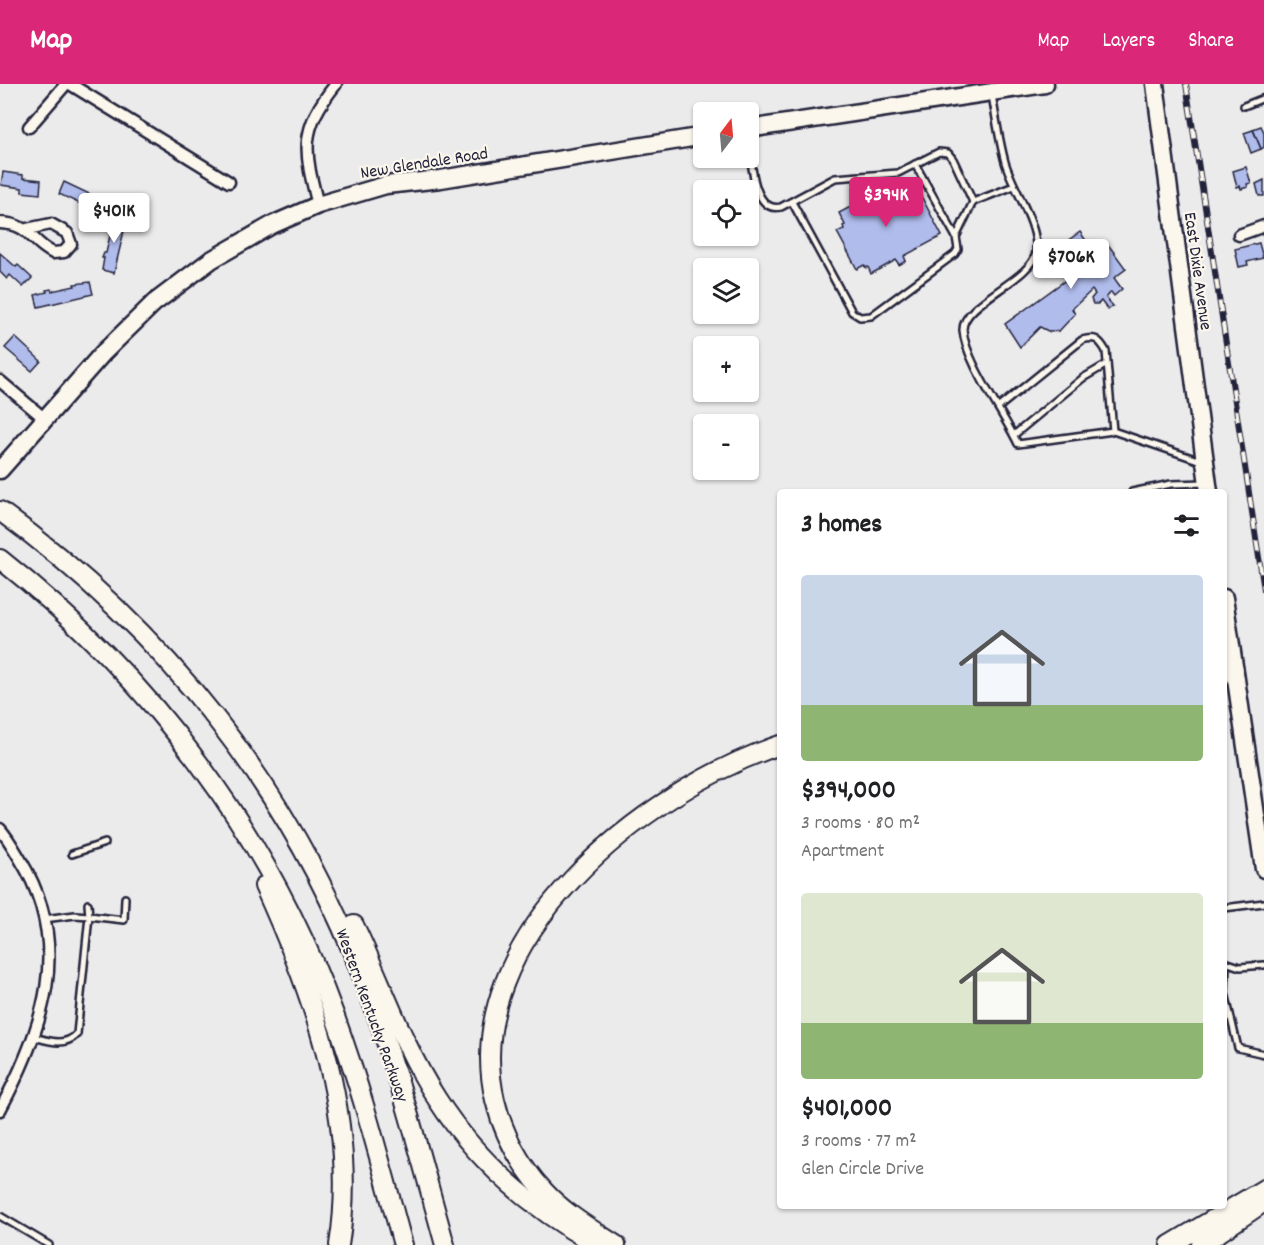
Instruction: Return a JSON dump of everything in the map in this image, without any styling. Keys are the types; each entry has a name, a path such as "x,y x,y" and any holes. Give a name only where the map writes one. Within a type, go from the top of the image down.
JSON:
{"highway":[{"name":"Western Kentucky Parkway","path":"0,511 31,533 84,578 168,660 213,714 255,771 292,830 326,892 381,1025 445,1245"},
{"name":"Western Kentucky Parkway","path":"0,559 93,640 160,712 196,758 246,831 289,910 315,966 351,1062 403,1245"},
{"path":"168,660 189,679 237,736 298,824 349,915 420,1069 454,1125 522,1195 548,1215 597,1245"},
{"path":"616,1245 566,1211 544,1191 526,1169 511,1143 499,1116 492,1086 490,1055 492,1024 500,993 512,963 548,908 570,883 610,845 642,817 698,781 728,765 777,746"},
{"path":"196,758 236,828 270,900 299,974 324,1049 340,1116 344,1164 344,1203 339,1245"},
{"path":"1170,1245 1264,1189"},
{"path":"1201,1245 1264,1202"}],"main road":[{"path":"759,127 991,88 1045,84"},
{"name":"East Dixie Avenue","path":"1155,84 1208,487"},
{"name":"New Glendale Road","path":"0,470 128,327 182,280 241,241 272,225 318,205 386,185 441,179 693,138"},
{"path":"1227,641 1229,671 1264,869"}],"street":[{"path":"29,127 68,84 229,182"},
{"path":"318,205 308,159 309,137 316,111 336,84"},
{"path":"0,223 13,223 27,229"},
{"path":"1239,235 1264,226"},
{"path":"0,381 45,419"},
{"path":"0,829 34,881 44,919 50,965 45,1004 34,1037 0,1110"}],"lane":[{"path":"991,88 1000,142 1014,186 1034,233 1036,252 1034,261 970,313 963,327 968,352 1018,444 1113,431 1205,463"},
{"path":"1244,106 1264,98"},
{"path":"753,168 756,186 766,206 773,209 792,202 835,178 898,173 939,152 948,153 973,202"},
{"path":"792,202 852,312 861,317 871,316 955,254 958,249 956,237 915,164"},
{"path":"956,237 973,202 1014,186"},
{"path":"999,407 1082,340 1091,337 1100,340 1106,351 1113,431"},
{"path":"1014,435 1083,378 1107,364"},
{"path":"1147,489 1171,484 1208,487"},
{"path":"72,854 105,843"},
{"path":"44,919 75,915 124,920 125,898"},
{"path":"1227,908 1264,903"},
{"path":"34,1037 58,1043 71,1040 77,1034 90,916 88,904"},
{"path":"1227,963 1240,967 1264,964"},
{"path":"1227,1001 1238,1048 1264,1054"},
{"path":"0,1216 49,1245"}],"building":[{"path":"1261,126 1264,132 1264,147 1261,149 1253,129"},
{"path":"1253,130 1261,149 1251,153 1244,133"},
{"path":"1246,167 1251,183 1247,184 1248,187 1241,189 1240,186 1237,187 1233,171"},
{"path":"3,172 41,180 40,194 22,192 22,188 1,185"},
{"path":"1264,180 1264,196 1259,196 1256,184"},
{"path":"64,182 96,197 91,209 59,194"},
{"path":"902,184 910,200 920,194 942,236 904,256 906,261 899,265 896,260 871,274 868,267 864,265 857,269 837,232 844,229 845,225 839,213 856,204 854,202 866,191 881,187 885,193"},
{"path":"115,214 127,218 114,273 102,270 104,258 102,258 106,253 111,231 109,230 110,225 112,226"},
{"path":"1080,232 1094,252 1107,243 1126,269 1114,278 1122,289 1114,296 1111,292 1106,298 1113,306 1108,310 1101,301 1093,304 1091,299 1095,294 1092,290 1072,309 1075,314 1059,331 1050,332 1040,327 1020,347 1005,324 1078,271 1060,246"},
{"path":"1259,243 1263,258 1247,262 1248,265 1239,267 1235,249"},
{"path":"0,253 32,278 23,287 10,275 7,279 0,272"},
{"path":"90,282 93,294 38,307 35,295 47,292 46,290 51,289 52,291"},
{"path":"15,337 41,361 32,371 5,348"}],"railway":[{"path":"1186,84 1264,590"}]}
